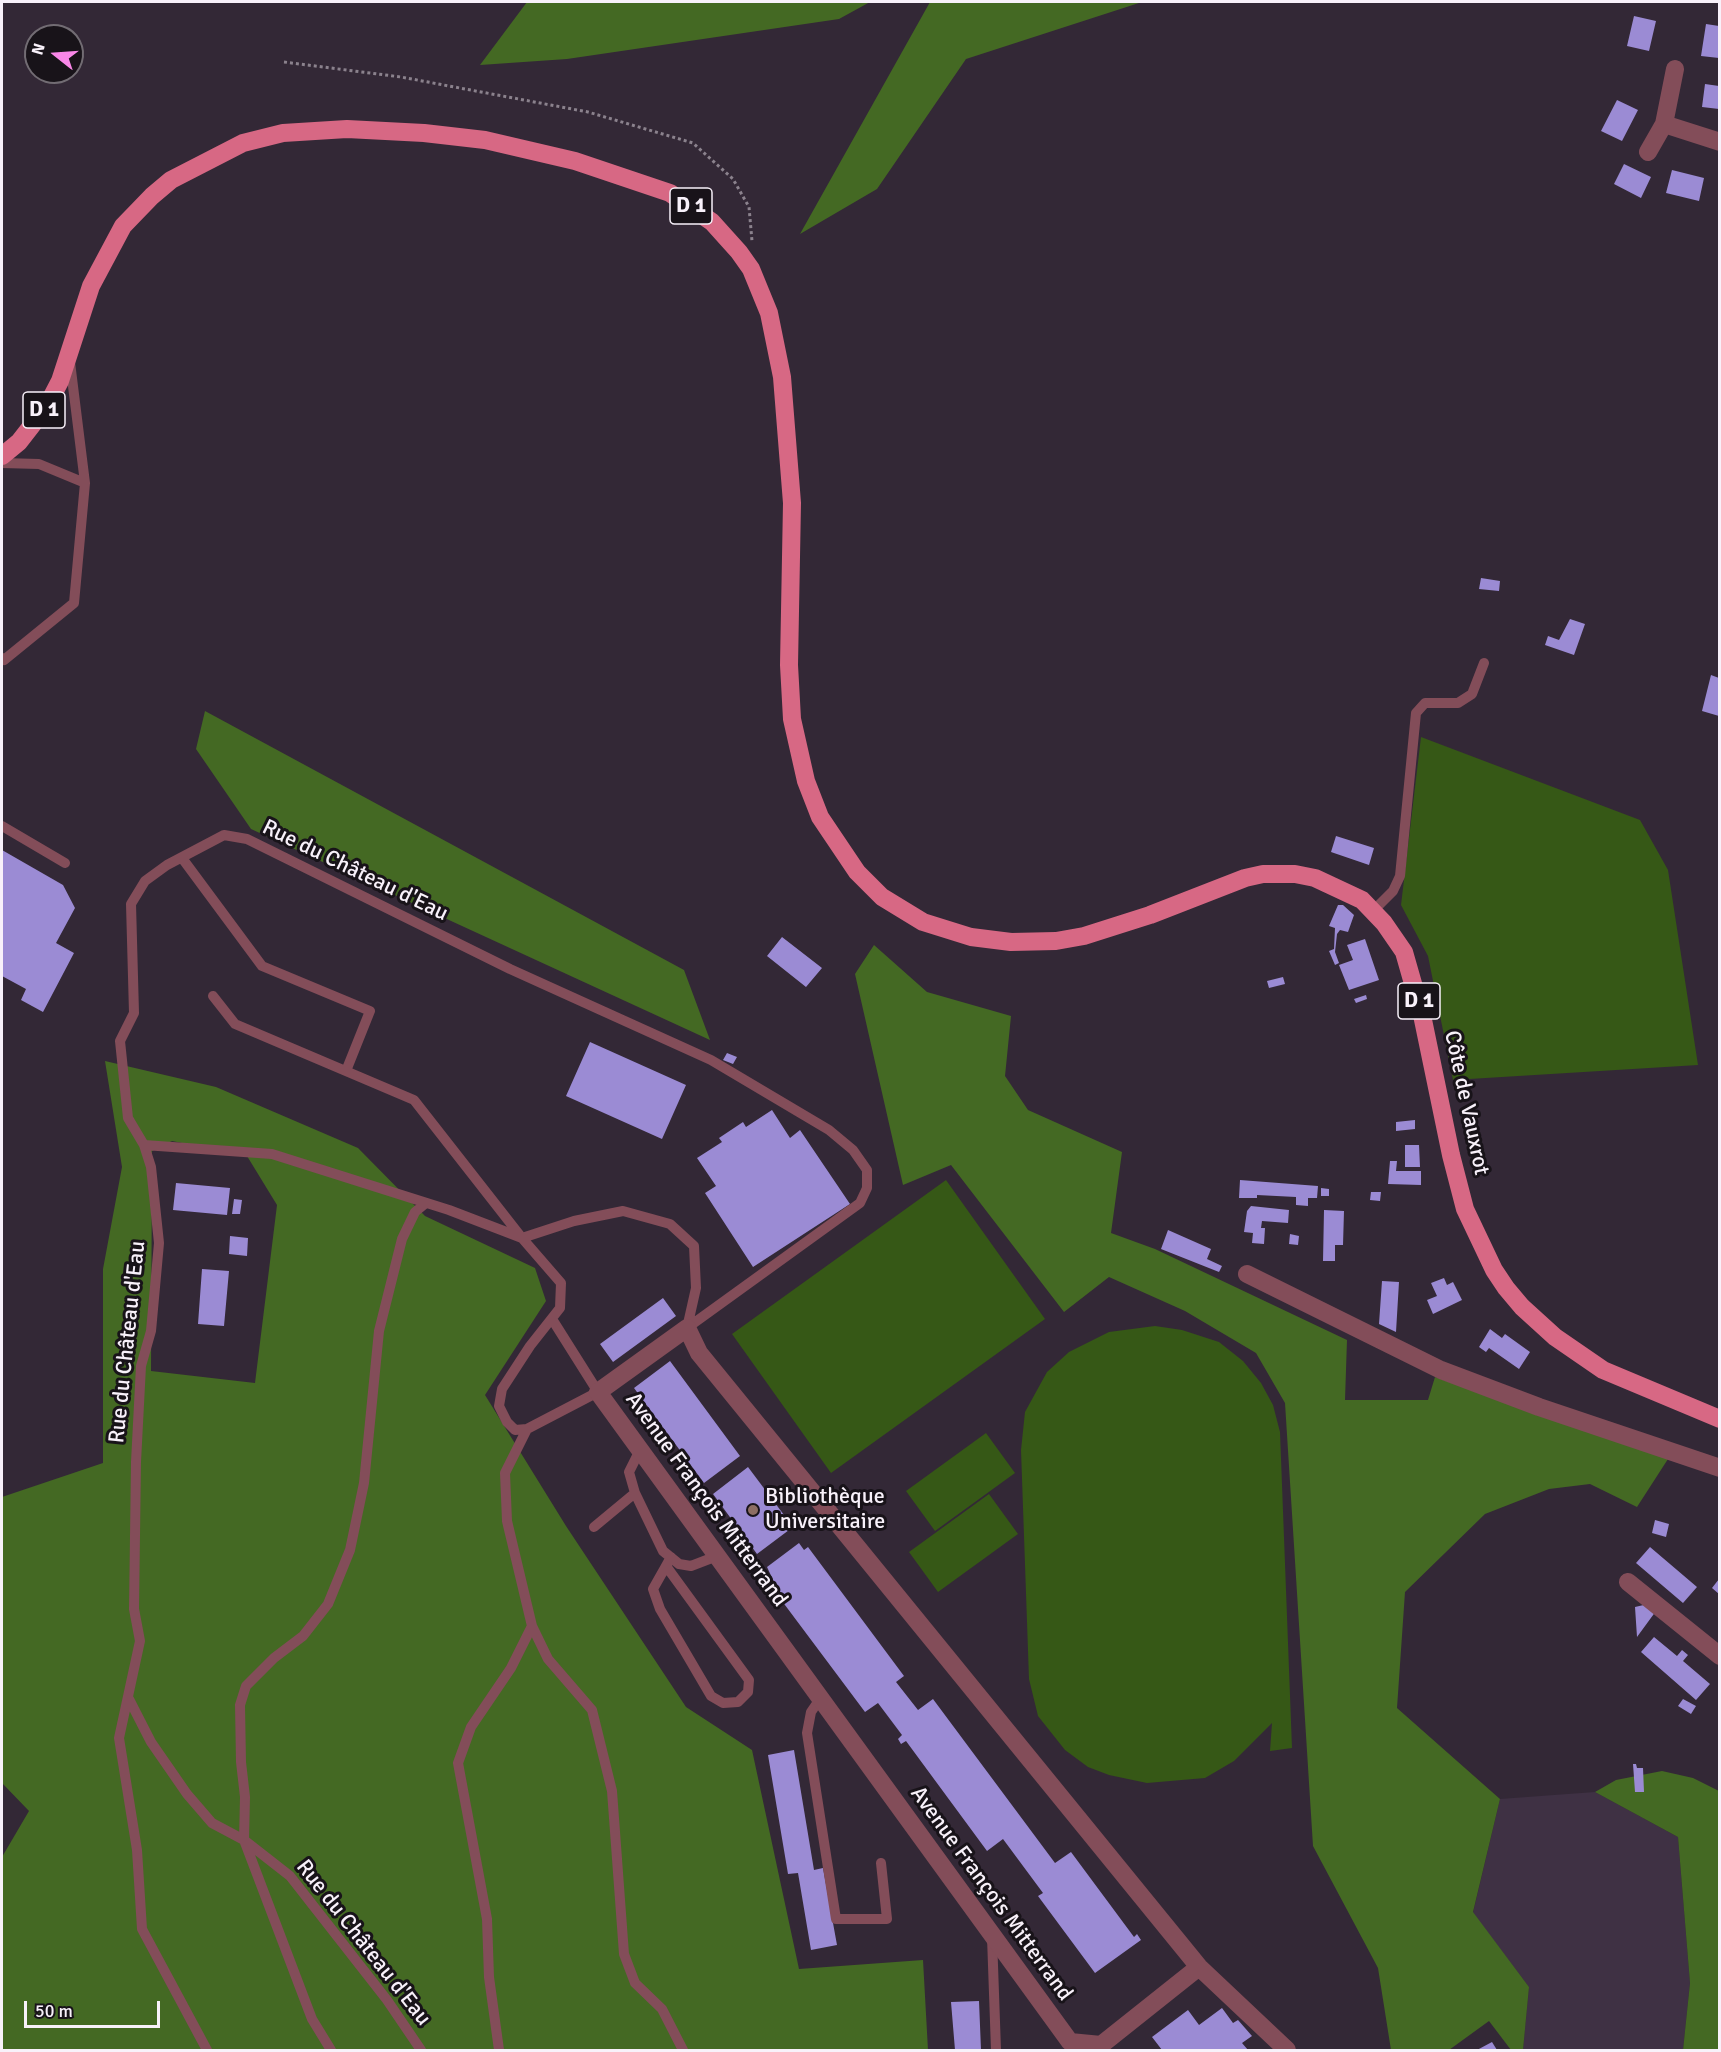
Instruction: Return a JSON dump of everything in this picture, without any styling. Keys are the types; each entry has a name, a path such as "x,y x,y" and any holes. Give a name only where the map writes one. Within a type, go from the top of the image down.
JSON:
{"main road":[{"name":"D 1","path":"2,456 19,442 47,406 69,353 95,278 123,226 171,180 243,143 283,133 347,129 424,133 485,140 575,161 651,185 683,200 724,234 747,264"},
{"name":"Côte de Vauxrot","path":"747,264 768,313 782,377 786,414 792,503 789,665 792,719 806,781 831,836 857,872 882,897 908,915 941,929 971,938 1031,943 1084,936 1116,927 1245,878 1263,874 1294,874 1315,878 1347,891 1374,910 1404,952 1422,1015 1451,1155 1466,1209 1494,1270 1506,1288 1522,1307 1555,1337 1603,1370 1719,1419"}],"street":[{"path":"1648,152 1664,124 1675,69"},
{"path":"1664,124 1719,142"},
{"path":"1247,1274 1441,1370 1539,1407 1719,1468"},
{"path":"687,1328 699,1353 1199,1967 1287,2050"},
{"name":"Avenue François Mitterrand","path":"687,1328 598,1392 1070,2042 1101,2048 1199,1967"},
{"path":"1628,1582 1719,1656"}],"lane":[{"path":"2,658 4,660 74,603 85,483 69,353"},
{"path":"2,463 39,464 85,483"},
{"path":"1374,910 1393,891 1400,876 1416,713 1425,703 1458,703 1472,694 1484,663"},
{"path":"2,826 65,863"},
{"name":"Rue du Château d'Eau","path":"207,2050 142,1929 137,1850 119,1738 140,1641 134,1609 136,1462 141,1366 151,1331 159,1243 151,1167 144,1145 128,1118 120,1041 134,1013 131,904 144,881 224,835 247,839 510,969 711,1060 793,1106 829,1130 853,1150 867,1170 867,1188 860,1203 687,1328"},
{"path":"182,858 262,966 369,1011 346,1071"},
{"path":"213,996 235,1024 414,1100 522,1238 561,1283 560,1308 552,1319 502,1389 499,1406 507,1422 515,1430 527,1429 598,1392 552,1319"},
{"path":"144,1145 272,1154 426,1203 522,1238 574,1221 623,1212 670,1224 694,1246 696,1288 687,1328"},
{"name":"Rue du Château d'Eau","path":"331,2050 312,2019 244,1840 245,1797 241,1762 240,1705 246,1686 274,1658 303,1636 328,1604 350,1550 364,1483 379,1331 402,1239 415,1212 426,1203"},
{"path":"527,1429 505,1473 507,1521 532,1626 548,1659 592,1710 612,1791 624,1954 635,1983 662,2009 683,2050"},
{"path":"640,1450 629,1472 635,1493 669,1562 749,1680 748,1692 738,1702 723,1703 711,1696 660,1609 653,1589 669,1562"},
{"path":"594,1527 635,1493"},
{"path":"669,1562 691,1566 717,1556"},
{"path":"500,2050 489,1977 487,1918 458,1763 471,1726 511,1668 532,1626"},
{"name":"Rue du Château d'Eau","path":"129,1699 151,1742 187,1794 212,1823 244,1840 290,1876 387,2000 421,2050"},
{"path":"820,1699 811,1712 807,1733 836,1919 887,1919 881,1863"},
{"path":"992,1937 996,2050"}],"path":[{"path":"284,62 402,77 588,112 693,143 733,179 749,207 753,235 747,264"}],"shaded area":[{"path":"1595,1792 1678,1837 1690,1983 1683,2050 1523,2050 1529,1987 1473,1913 1500,1799"}],"green space":[{"path":"527,2 870,2 839,19 567,59 480,65"},
{"path":"930,2 1142,2 966,59 877,189 800,234"},
{"path":"205,711 684,970 710,1040 251,829 196,749"},
{"path":"1421,737 1640,820 1668,870 1698,1065 1453,1080 1428,956 1401,905"},
{"path":"874,945 927,992 1011,1016 1005,1076 1028,1110 1122,1152 1111,1233 1155,1249 1347,1340 1345,1400 1428,1400 1435,1377 1668,1459 1637,1507 1590,1484 1549,1489 1485,1514 1405,1592 1397,1708 1500,1799 1473,1912 1529,1987 1523,2050 1511,2050 1489,2021 1449,2050 1391,2050 1378,1968 1313,1846 1285,1403 1256,1353 1185,1311 1109,1277 1064,1312 951,1165 903,1185 855,974"},
{"path":"105,1061 216,1087 358,1148 425,1216 535,1268 546,1301 485,1395 566,1526 686,1707 752,1750 799,1969 923,1960 928,2050 2,2050 2,1857 29,1811 2,1783 2,1497 103,1463 103,1269 122,1167","holes":["172,1141 247,1156 277,1205 255,1383 151,1371 152,1151"]},
{"path":"946,1180 1045,1319 831,1473 732,1334"},
{"path":"1155,1326 1182,1330 1219,1342 1243,1361 1261,1383 1273,1405 1280,1432 1292,1748 1270,1751 1272,1723 1234,1761 1205,1778 1147,1783 1109,1775 1088,1767 1065,1750 1038,1716 1029,1679 1021,1450 1025,1412 1047,1372 1069,1352 1109,1332"},
{"path":"986,1433 1015,1473 935,1531 906,1491"},
{"path":"989,1494 1018,1534 938,1592 909,1552"},
{"path":"1662,1771 1693,1778 1719,1791 1719,2050 1683,2050 1690,1983 1678,1837 1595,1792 1616,1780"}],"building":[{"path":"1634,16 1656,21 1649,51 1627,46"},
{"path":"1706,24 1719,26 1719,58 1701,56"},
{"path":"1705,84 1719,86 1719,109 1702,107"},
{"path":"1617,100 1638,110 1622,141 1601,131"},
{"path":"1624,164 1651,177 1641,198 1614,184"},
{"path":"1672,170 1704,178 1699,201 1666,193"},
{"path":"1481,578 1500,581 1499,591 1479,589"},
{"path":"1570,619 1585,624 1574,655 1545,645 1548,636 1559,640"},
{"path":"1711,675 1719,678 1719,716 1702,711"},
{"path":"1336,836 1374,848 1369,865 1331,852"},
{"path":"2,850 63,885 75,908 56,943 74,953 43,1012 21,1000 26,989 2,976"},
{"path":"1338,905 1343,905 1354,915 1348,932 1340,930 1337,934 1335,952 1339,963 1335,965 1329,951 1334,949 1335,928 1329,926"},
{"path":"782,937 822,968 806,987 767,956"},
{"path":"1365,939 1379,980 1349,990 1339,965 1353,960 1347,945"},
{"path":"1283,977 1285,984 1269,988 1267,981"},
{"path":"1366,995 1367,999 1356,1003 1354,999"},
{"path":"590,1042 686,1085 662,1139 566,1096"},
{"path":"727,1053 737,1057 733,1064 723,1060"},
{"path":"772,1110 790,1138 800,1130 850,1204 753,1267 705,1193 716,1186 697,1158 722,1142 719,1138 743,1122 746,1127"},
{"path":"1415,1120 1415,1129 1396,1131 1396,1122"},
{"path":"1405,1145 1419,1145 1420,1167 1405,1167"},
{"path":"1390,1161 1397,1161 1396,1171 1421,1171 1421,1185 1388,1184"},
{"path":"1240,1180 1318,1186 1317,1198 1308,1198 1308,1206 1296,1205 1296,1197 1257,1195 1257,1198 1239,1198"},
{"path":"176,1183 230,1188 227,1215 173,1210"},
{"path":"1321,1188 1329,1189 1329,1196 1321,1196"},
{"path":"1371,1192 1381,1192 1380,1201 1370,1200"},
{"path":"234,1199 242,1200 240,1214 232,1214"},
{"path":"1251,1206 1289,1210 1288,1223 1262,1221 1261,1228 1265,1228 1264,1244 1252,1243 1253,1233 1244,1232 1247,1211"},
{"path":"1324,1210 1344,1211 1343,1245 1335,1245 1335,1261 1323,1261"},
{"path":"1168,1230 1211,1249 1207,1259 1222,1266 1219,1272 1161,1249"},
{"path":"1290,1234 1299,1236 1298,1245 1289,1244"},
{"path":"230,1236 248,1238 247,1256 229,1254"},
{"path":"202,1269 229,1271 224,1326 198,1324"},
{"path":"1444,1278 1447,1285 1453,1282 1462,1300 1433,1314 1427,1300 1437,1296 1431,1283"},
{"path":"1382,1281 1399,1282 1396,1332 1379,1324"},
{"path":"663,1298 676,1316 613,1362 600,1344"},
{"path":"1490,1329 1502,1338 1505,1334 1530,1352 1519,1369 1489,1348 1486,1352 1479,1347"},
{"path":"670,1361 740,1456 704,1483 634,1388"},
{"name":"Bibliothèque Universitaire","path":"748,1467 793,1527 757,1554 713,1494"},
{"path":"1655,1520 1669,1524 1666,1537 1652,1533"},
{"path":"799,1543 804,1550 808,1547 904,1676 896,1682 918,1710 933,1699 1055,1863 1071,1852 1134,1937 1137,1934 1141,1940 1095,1973 1038,1896 1043,1893 1003,1839 987,1851 906,1741 901,1744 898,1739 902,1735 878,1703 865,1712 770,1585 774,1582 767,1567"},
{"path":"1650,1547 1697,1587 1683,1603 1636,1563"},
{"path":"1719,1579 1719,1594 1712,1588"},
{"path":"1648,1604 1656,1611 1637,1637 1635,1607"},
{"path":"1654,1637 1677,1656 1682,1650 1688,1655 1683,1661 1710,1684 1696,1700 1641,1652"},
{"path":"1683,1699 1696,1706 1691,1714 1678,1706"},
{"path":"794,1750 814,1870 823,1868 837,1945 811,1950 798,1873 788,1874 768,1755"},
{"path":"1633,1764 1636,1764 1637,1768 1643,1768 1644,1792 1635,1792"},
{"path":"979,2001 981,2050 955,2050 951,2002"},
{"path":"1222,2008 1233,2023 1238,2020 1252,2036 1242,2043 1248,2050 1162,2050 1152,2037 1188,2010 1199,2025"},
{"path":"1492,2042 1497,2050 1477,2050"}],"place":[{"name":"Bibliothèque Universitaire","path":"753,1510"}]}
